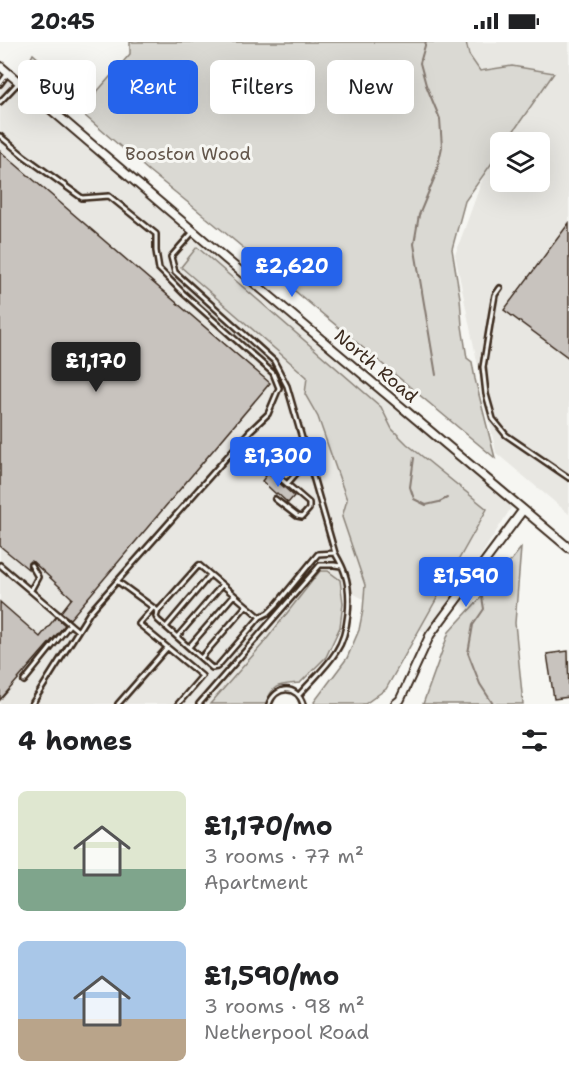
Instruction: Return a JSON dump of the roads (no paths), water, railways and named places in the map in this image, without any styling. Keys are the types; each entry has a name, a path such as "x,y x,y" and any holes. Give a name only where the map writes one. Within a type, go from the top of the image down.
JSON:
{"street":[{"name":"North Road","path":"0,66 18,81"},
{"name":"North Road","path":"56,114 569,548"},
{"path":"398,703 430,635 523,510"}],"lane":[{"path":"0,84 8,73"},
{"path":"0,102 18,83"},
{"path":"0,136 82,198 110,196 156,234 159,269 273,373 279,388 268,414 250,430 90,612 32,704"},
{"path":"193,231 171,257 175,272 274,361 287,386 335,553 345,572 349,588 347,615 337,651 299,695"},
{"path":"500,288 495,295 483,367 486,394 493,419 506,435 569,478"},
{"path":"275,499 297,516 302,517 309,509 309,503 273,472 284,459 298,471"},
{"path":"287,484 308,460"},
{"path":"261,617 199,565 158,611 156,617 201,658 213,668 217,668 261,617 276,605 318,554 335,553"},
{"path":"0,565 78,631"},
{"path":"199,704 320,565 342,566"},
{"path":"30,591 38,577 32,566"},
{"path":"165,627 210,575"},
{"path":"117,581 158,611"},
{"path":"177,637 222,585"},
{"path":"189,647 234,595"},
{"path":"201,658 246,606"},
{"path":"153,608 139,624 202,676 178,704"},
{"path":"24,681 70,624"},
{"path":"118,704 167,648"},
{"path":"269,704 273,696 283,690 299,695 303,704"}],"waterway":[{"path":"426,42 420,63 440,119 442,147 436,174 419,215 414,244 436,375"},
{"path":"414,458 410,487 414,499 426,505 447,498"},
{"path":"480,585 484,609 473,625 468,653 480,684 493,704"}],"park label":[{"name":"Booston Wood","path":"188,154"}]}
